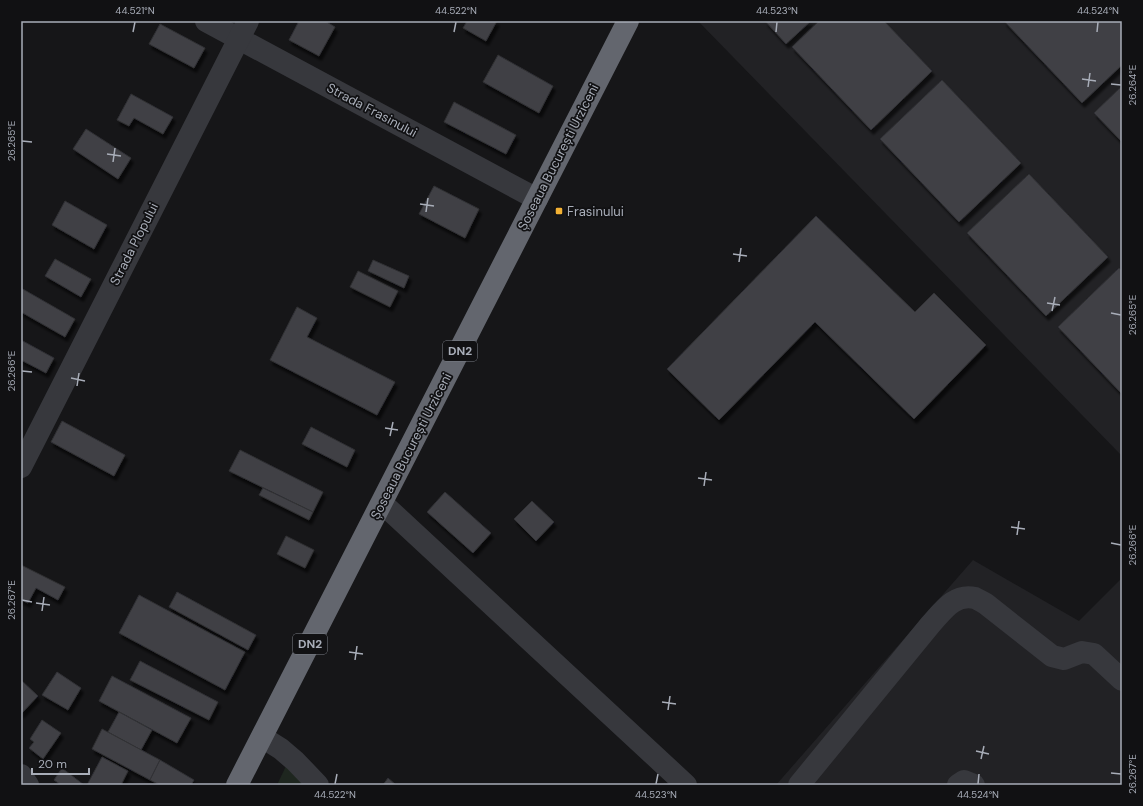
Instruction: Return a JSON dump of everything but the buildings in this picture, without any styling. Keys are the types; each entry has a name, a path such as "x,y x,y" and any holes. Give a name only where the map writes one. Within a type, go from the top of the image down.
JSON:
{"highway":[{"name":"Șoseaua București Urziceni","path":"237,785 628,21"}],"street":[{"name":"Strada Frasinului","path":"206,21 243,30 537,199"},
{"name":"Strada Plopului","path":"21,467 243,30"},
{"path":"382,503 686,785"},
{"path":"799,785 947,605 960,598 974,598 986,604 1052,656 1064,659 1082,652 1094,654 1122,680"},
{"path":"262,737 281,749 295,761 318,785"},
{"path":"21,775 28,785"},
{"path":"958,785 964,781 974,785"}],"shaded area":[{"path":"698,21 1122,21 1122,456"},
{"path":"973,560 1079,621 1122,578 1122,785 776,785"},
{"path":"286,766 304,785 277,785"}],"place":[{"name":"Frasinului","path":"559,211"}]}
